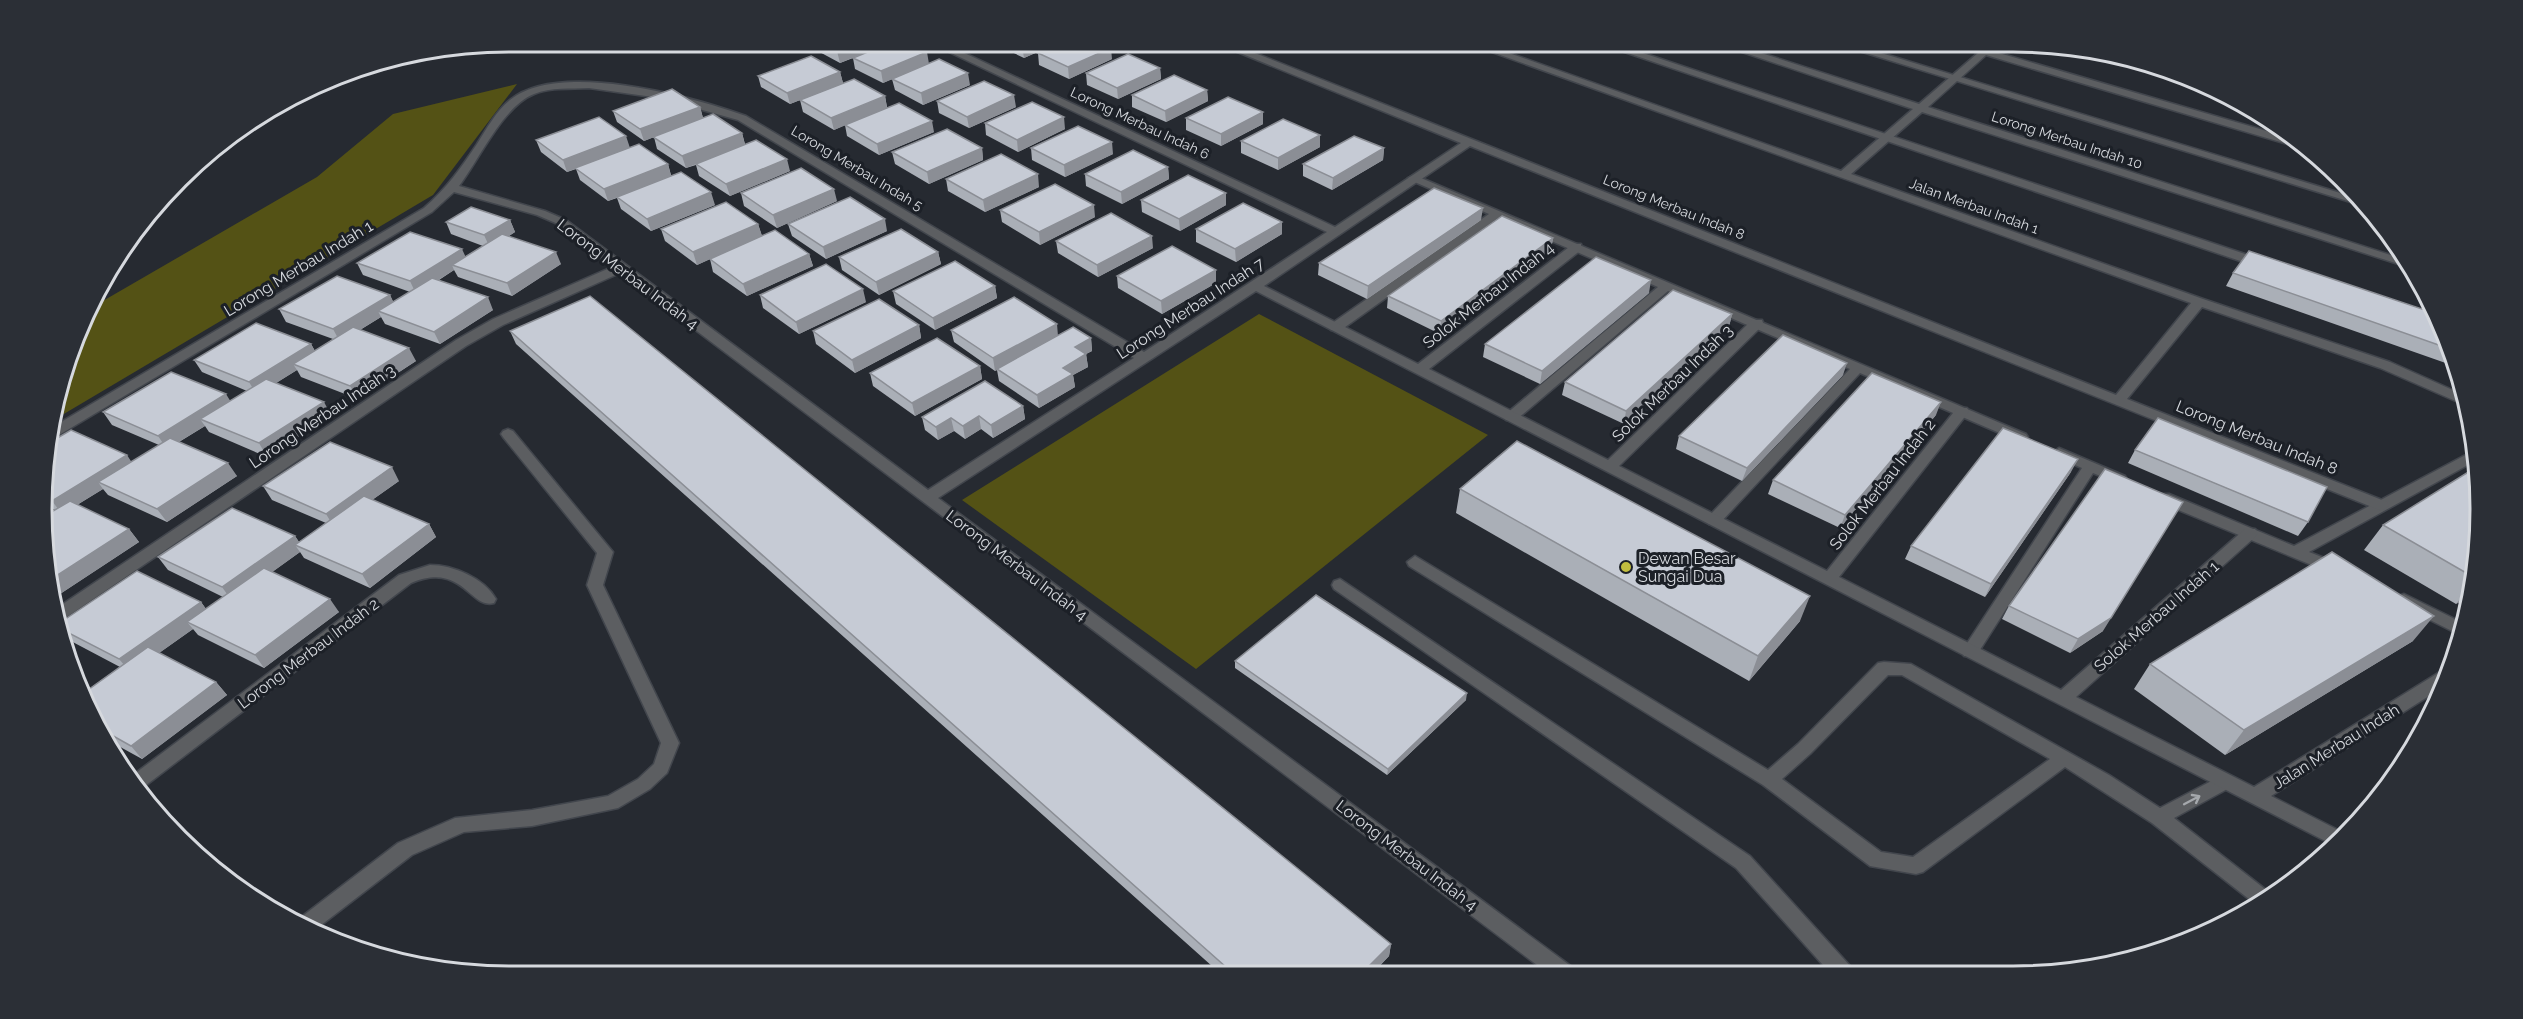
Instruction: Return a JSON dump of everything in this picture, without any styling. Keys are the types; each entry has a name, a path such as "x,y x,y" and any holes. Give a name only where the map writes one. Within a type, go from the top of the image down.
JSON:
{"street":[{"name":"Lorong Merbau Indah 6","path":"954,52 1334,231"},
{"name":"Lorong Merbau Indah 8","path":"1243,52 2382,506"},
{"name":"Jalan Merbau Indah 1","path":"1497,52 2199,302 2385,365 2457,397"},
{"path":"1630,52 2276,269"},
{"name":"Lorong Merbau Indah 10","path":"1747,52 2396,261"},
{"path":"1868,52 2349,199"},
{"path":"1843,176 1985,52 2280,139"},
{"name":"Lorong Merbau Indah 5","path":"528,92 556,86 654,93 715,107 742,118 1144,358"},
{"name":"Lorong Merbau Indah 1","path":"60,429 428,210 453,188 512,102 528,92"},
{"name":"Lorong Merbau Indah 7","path":"927,498 1255,286 1469,142"},
{"path":"1414,178 2133,484"},
{"name":"Lorong Merbau Indah 4","path":"453,188 541,213 562,222 927,498 1554,966"},
{"path":"1336,327 1498,213"},
{"name":"Solok Merbau Indah 4","path":"1419,370 1577,247"},
{"name":"Lorong Merbau Indah 3","path":"64,612 462,343 498,321 621,268"},
{"path":"1511,417 1667,285"},
{"path":"1255,286 2333,837"},
{"path":"2119,400 2199,302"},
{"name":"Solok Merbau Indah 3","path":"1609,467 1757,323"},
{"path":"1714,520 1859,367"},
{"name":"Solok Merbau Indah 2","path":"1829,579 1962,411"},
{"path":"311,921 414,844 462,824 532,819 612,803 644,784 661,768 670,743 594,585 605,552 508,434"},
{"path":"2297,551 2468,459"},
{"path":"1970,652 2090,466"},
{"path":"2154,493 2297,551 2351,576"},
{"name":"Solok Merbau Indah 1","path":"2062,699 2250,533"},
{"path":"1415,562 1769,780 1876,860 1916,866 2064,758"},
{"name":"Lorong Merbau Indah 2","path":"141,779 405,579 422,571 440,569 456,572 488,598"},
{"path":"1340,585 1743,862 1837,966"},
{"path":"2394,595 2455,626"},
{"path":"1769,780 1884,668 1905,669 2103,780 2159,818 2258,895"},
{"name":"Jalan Merbau Indah","path":"2254,797 2436,683"},
{"path":"2159,818 2225,782"}],"shaded area":[{"path":"517,84 433,195 62,415 87,335 103,301 317,177 393,114"},
{"path":"1259,314 1488,435 1196,669 962,500"}],"building":[{"path":"868,52 927,52 881,71 853,58"},
{"path":"1040,52 1102,52 1068,67 1038,53"},
{"path":"1128,54 1160,68 1117,88 1086,73"},
{"path":"811,56 840,72 787,93 758,76"},
{"path":"939,59 968,73 921,93 892,79"},
{"path":"1174,75 1207,90 1165,111 1132,95"},
{"path":"854,79 885,96 831,118 800,100"},
{"path":"984,81 1014,95 967,117 937,101"},
{"path":"672,89 700,107 640,129 613,111"},
{"path":"1228,97 1263,112 1221,134 1186,118"},
{"path":"1032,102 1064,117 1017,140 985,123"},
{"path":"899,103 932,121 877,144 845,125"},
{"path":"713,114 742,133 682,156 653,137"},
{"path":"599,117 626,136 563,160 536,140"},
{"path":"1283,119 1320,135 1278,158 1241,141"},
{"path":"1078,126 1112,142 1064,165 1031,148"},
{"path":"947,129 982,148 927,172 892,152"},
{"path":"1354,136 1384,148 1333,178 1303,164"},
{"path":"756,140 787,159 726,184 696,164"},
{"path":"639,144 668,164 604,189 575,168"},
{"path":"1133,150 1168,167 1121,192 1085,174"},
{"path":"1001,154 1038,174 983,200 946,179"},
{"path":"801,168 834,189 773,215 741,193"},
{"path":"681,172 711,192 647,219 617,197"},
{"path":"1188,175 1226,193 1179,219 1141,200"},
{"path":"1055,184 1094,205 1039,232 1000,210"},
{"path":"1434,188 1483,208 1368,286 1319,263"},
{"path":"850,197 885,219 823,247 788,224"},
{"path":"726,202 758,224 693,252 661,229"},
{"path":"1243,203 1282,222 1235,249 1196,229"},
{"path":"471,207 510,220 484,235 446,222"},
{"path":"1111,213 1152,236 1097,265 1056,241"},
{"path":"1502,216 1553,238 1441,321 1388,296"},
{"path":"901,229 938,252 876,282 839,257"},
{"path":"775,230 809,254 743,284 710,259"},
{"path":"410,232 462,249 410,281 357,263"},
{"path":"502,234 556,252 507,283 452,265"},
{"path":"1172,246 1216,270 1161,301 1117,276"},
{"path":"2249,251 2424,310 2440,345 2233,273"},
{"path":"1596,257 1651,280 1542,371 1485,344"},
{"path":"955,261 995,286 933,318 893,291"},
{"path":"826,264 863,289 796,322 760,295"},
{"path":"337,276 390,295 333,329 279,309"},
{"path":"432,278 488,297 434,332 378,311"},
{"path":"1673,290 1732,314 1626,411 1565,382"},
{"path":"590,296 1391,944 1369,966 1225,966 510,331"},
{"path":"1014,297 1057,324 993,358 951,330"},
{"path":"879,299 919,325 852,360 813,331"},
{"path":"256,323 311,344 249,382 194,360"},
{"path":"353,327 409,348 350,386 293,364"},
{"path":"1073,327 1091,338 1075,347 1086,354 1063,368 1073,374 1037,395 997,369"},
{"path":"1783,335 1847,363 1747,468 1679,436"},
{"path":"937,338 980,366 912,403 870,373"},
{"path":"171,372 226,394 158,436 103,412"},
{"path":"1872,373 1941,402 1845,515 1773,480"},
{"path":"266,379 324,402 259,443 200,419"},
{"path":"985,381 1023,406 991,425 979,416 963,426 951,418 936,427 922,417"},
{"path":"2158,418 2327,487 2308,522 2135,450"},
{"path":"2003,428 2078,459 1991,584 1911,546"},
{"path":"71,430 127,455 52,501 58,438"},
{"path":"170,438 228,463 157,509 98,482"},
{"name":"Dewan Besar Sungai Dua","path":"1517,441 1810,596 1758,656 1460,489"},
{"path":"330,442 392,467 326,514 263,486"},
{"path":"2105,469 2183,502 2111,618 2078,639 2009,606"},
{"path":"2469,471 2470,539 2466,573 2383,525"},
{"path":"364,496 429,524 362,574 295,545"},
{"path":"70,501 129,529 57,575 52,512"},
{"path":"232,508 295,536 222,587 158,557"},
{"path":"2332,552 2434,616 2244,730 2150,664"},
{"path":"264,568 330,599 255,655 187,622"},
{"path":"137,571 201,602 119,659 70,634 66,619"},
{"path":"1316,595 1467,693 1388,769 1235,661"},
{"path":"148,647 216,682 131,746 113,736 89,689"}],"place":[{"name":"Dewan Besar Sungai Dua","path":"1626,567"}]}
